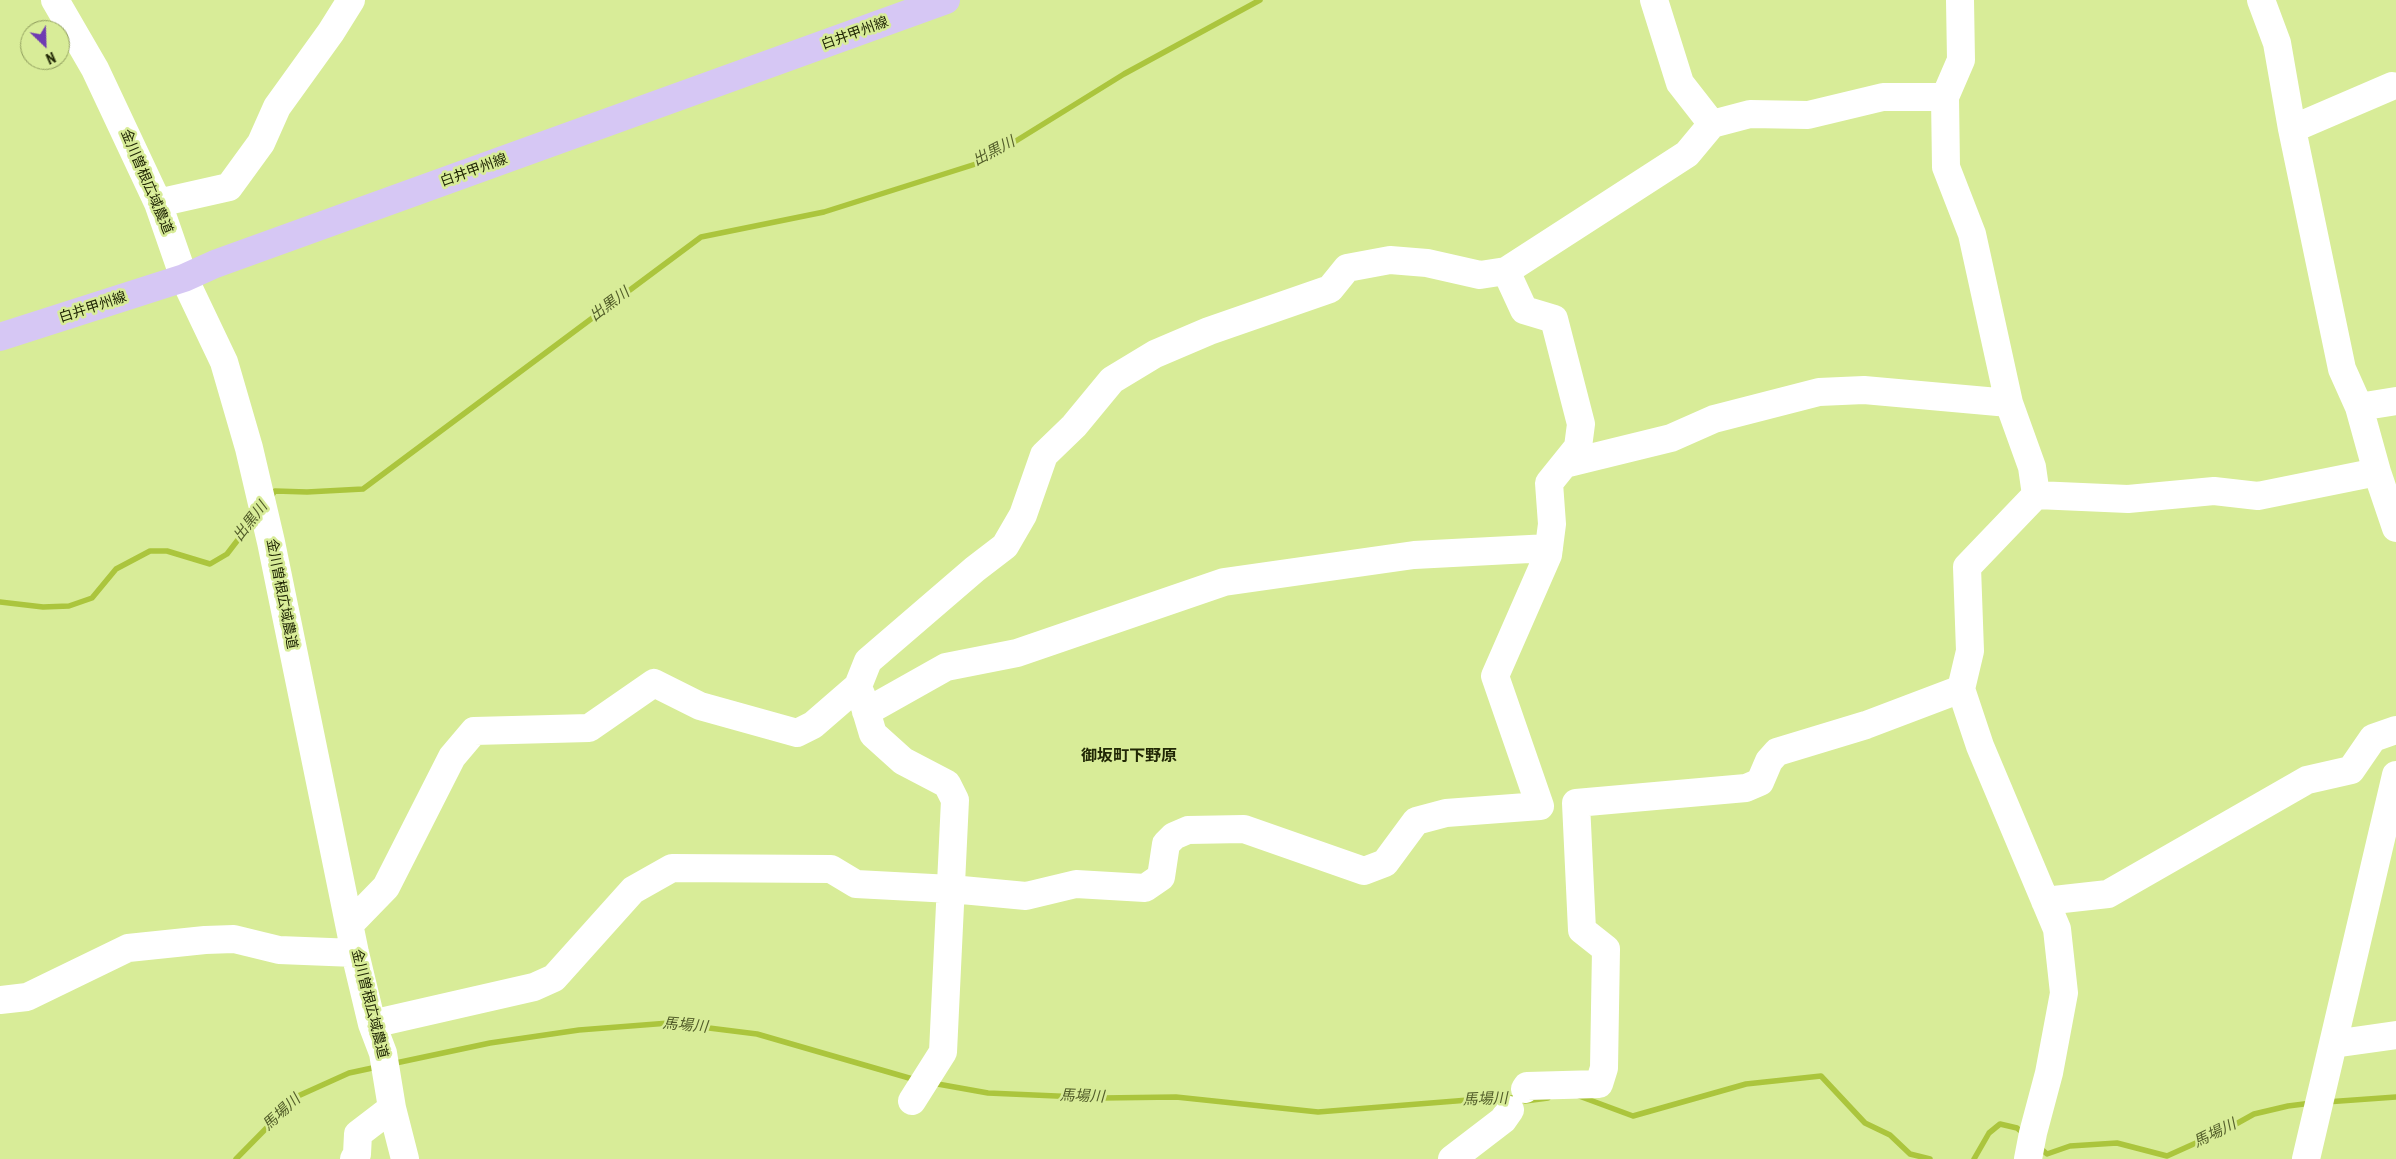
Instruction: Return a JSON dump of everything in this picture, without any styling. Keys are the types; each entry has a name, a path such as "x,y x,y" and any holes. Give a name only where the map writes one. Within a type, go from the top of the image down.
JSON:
{"main road":[{"name":"白井甲州線","path":"0,338 184,278 215,264 946,0"}],"street":[{"name":"金川曽根広域農道","path":"55,0 95,69 158,203 184,278 224,362 259,492 356,953 372,1024 385,1065 392,1108 405,1159"},
{"path":"158,203 230,187 261,143 278,107 331,32 351,0"},
{"path":"1654,0 1680,83 1712,124"},
{"path":"1960,0 1961,60 1945,97 1946,167 1972,234 2009,403 2032,467 2036,495"},
{"path":"2261,0 2277,43 2292,129 2342,369 2359,407 2377,472 2396,528"},
{"path":"2292,129 2395,80"},
{"path":"350,923 386,887 452,757 474,731 589,728 654,684 700,706 797,733 813,725 858,686 868,660 975,568 1005,546 1023,515 1044,455 1074,426 1112,380 1164,350 1209,331 1330,289 1347,268 1390,260 1427,263 1480,275 1506,271 1687,154 1712,124 1750,114 1808,115 1883,97 1945,97"},
{"path":"372,1024 534,987 554,978 633,890 672,868 831,869 856,884 951,889 1026,896 1076,884 1145,888 1161,878 1166,844 1174,836 1188,830 1244,829 1364,871 1385,863 1416,822 1446,813 1540,806 1495,676 1548,555 1552,524 1549,483 1578,448 1581,424 1554,319 1524,310 1506,271"},
{"path":"1565,464 1671,438 1714,419 1819,392 1864,390 2009,403"},
{"path":"2359,407 2396,402"},
{"path":"2029,1148 2049,1073 2064,993 2057,930 1980,746 1961,689 1970,651 1967,567 2036,495 2128,499 2214,491 2258,496 2377,472"},
{"path":"866,712 946,667 1017,653 1224,582 1414,555 1549,548"},
{"path":"858,686 873,734 902,761 946,784 955,800 943,1052 920,1088"},
{"path":"1452,1159 1503,1120 1528,1086 1599,1084 1604,1068 1606,949 1582,930 1576,803 1746,788 1760,782 1770,761 1777,752 1866,725 1961,689"},
{"path":"2045,901 2108,894 2307,780 2351,770 2374,738 2396,730"},
{"path":"2306,1159 2396,775"},
{"path":"0,1000 27,997 128,948 234,939 279,950 356,953"},
{"path":"2333,1044 2396,1035"},
{"path":"354,1159 357,1154 358,1134 392,1108"}],"waterway":[{"name":"出黒川","path":"270,498 275,491 307,492 363,489 701,237 824,212 982,162 1124,74 1260,0"},
{"name":"出黒川","path":"0,602 43,607 69,606 92,598 116,569 150,551 167,551 210,564 227,554 257,515"},
{"name":"馬場川","path":"391,1064 490,1043 579,1030 669,1023 757,1034 916,1080"},
{"name":"馬場川","path":"236,1159 298,1096 349,1073 377,1067"},
{"name":"馬場川","path":"1579,1096 1633,1116 1746,1084 1821,1076 1865,1123 1890,1135 1910,1154 1930,1159"},
{"name":"馬場川","path":"932,1083 988,1093 1102,1098 1176,1097 1318,1112 1513,1098"},
{"name":"馬場川","path":"2326,1102 2396,1097"},
{"name":"馬場川","path":"1525,1101 1548,1098"},
{"name":"馬場川","path":"2038,1146 2047,1154 2070,1146 2117,1143 2167,1156 2227,1129 2254,1114 2288,1106 2312,1103"},
{"name":"馬場川","path":"1974,1159 1989,1133 2000,1124 2017,1128 2025,1135"}],"district":[{"name":"御坂町下野原","path":"1129,757"}]}
